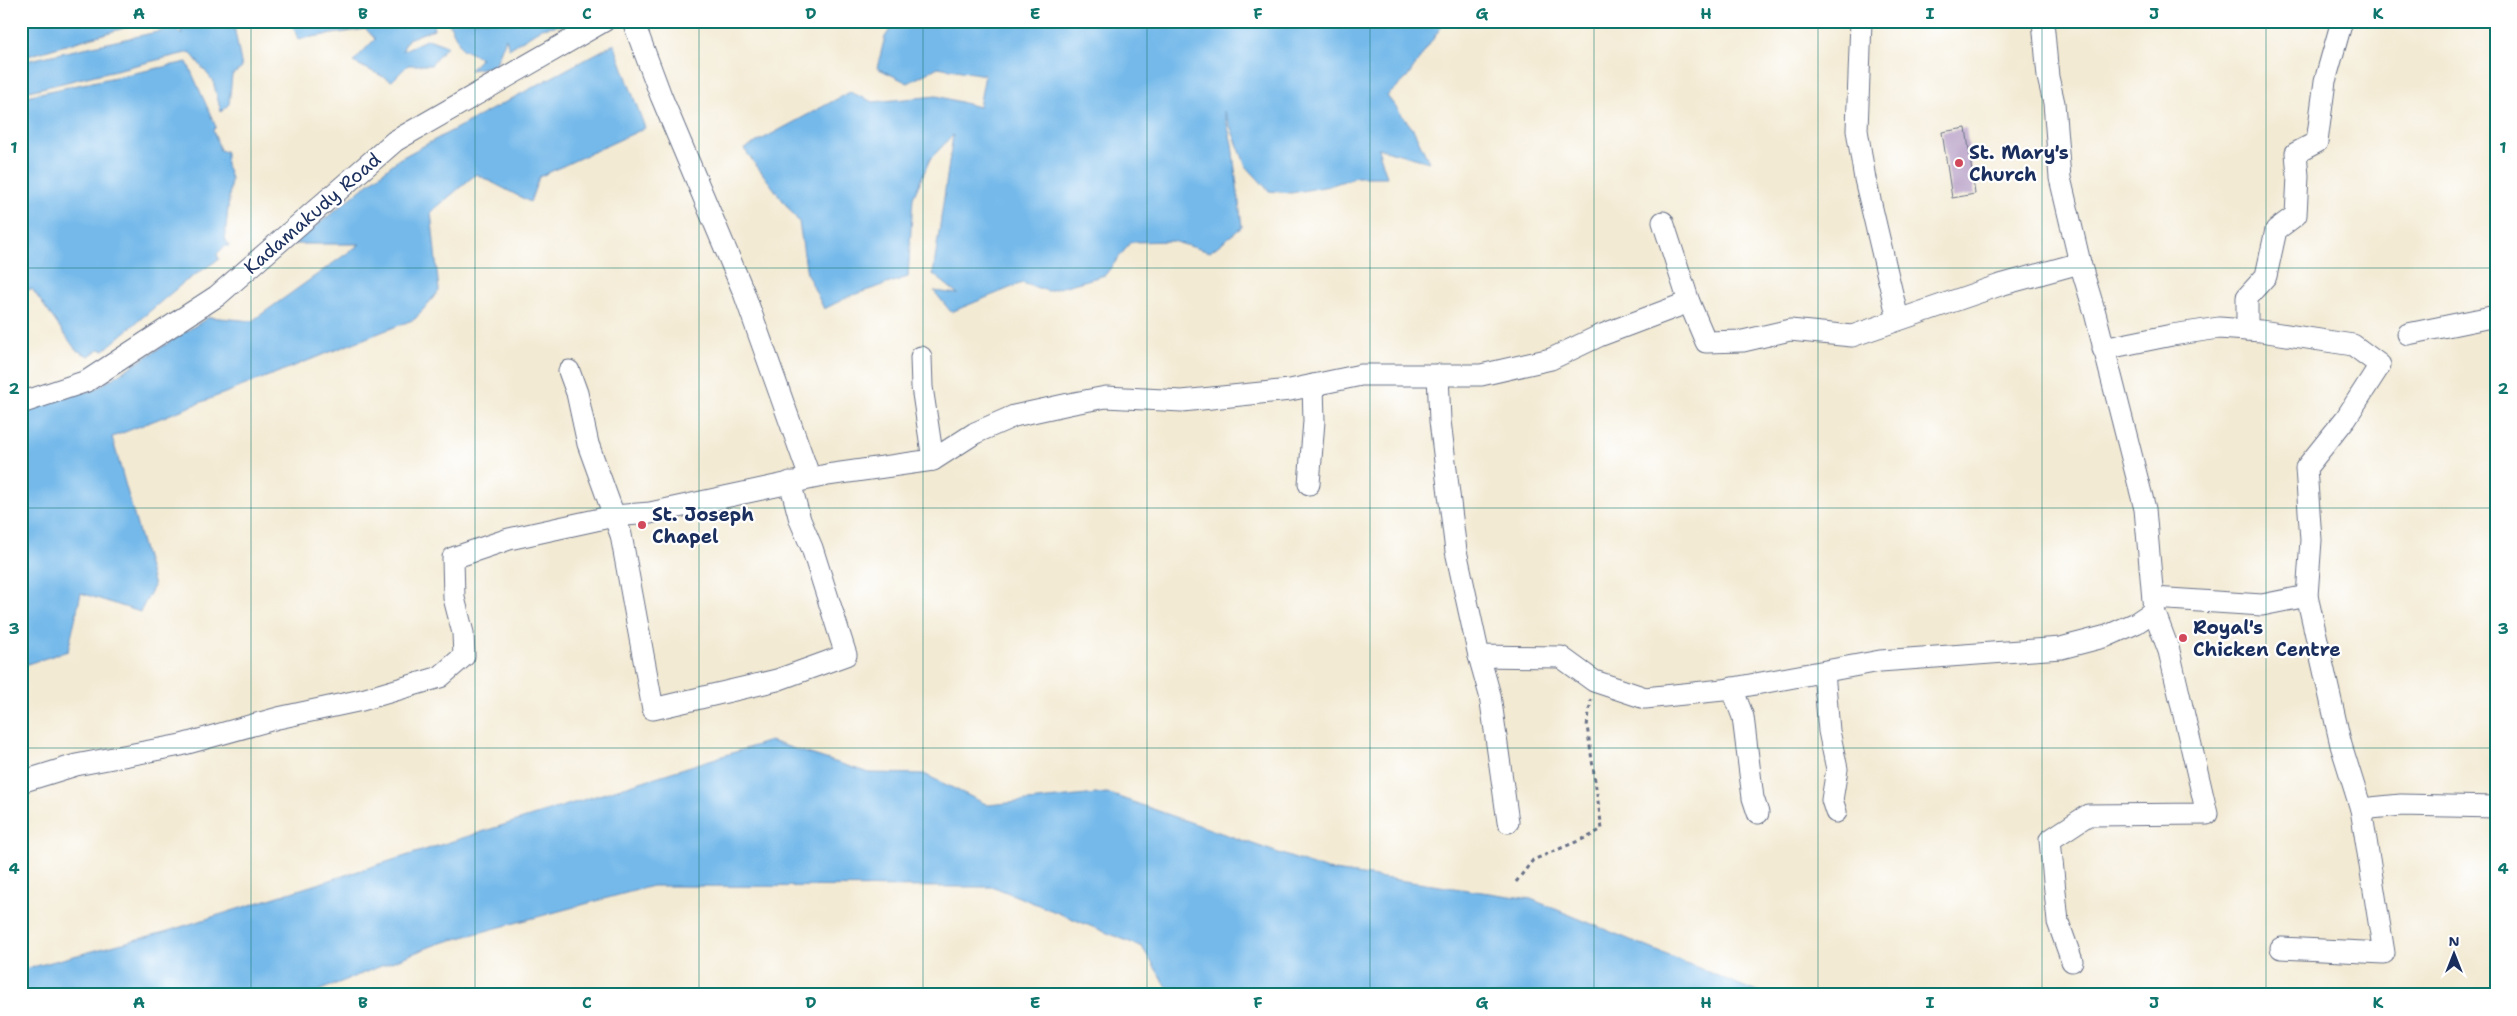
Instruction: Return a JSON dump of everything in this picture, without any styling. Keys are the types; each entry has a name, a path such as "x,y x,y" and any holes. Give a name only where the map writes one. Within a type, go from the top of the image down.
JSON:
{"street":[{"name":"Kadamakudy Road","path":"21,403 87,381 217,296 395,141 604,21"},
{"path":"569,371 577,393 588,444 621,535 653,709 777,680 846,655 812,548 800,520 800,480 744,294 661,96 633,21"},
{"path":"1861,21 1857,130 1865,179 1898,319"},
{"path":"2043,21 2048,78 2054,103 2060,178 2080,263 2096,313 2103,349 2145,510 2153,605 2169,651 2207,814 2088,815 2050,840 2058,922 2072,961"},
{"path":"2247,330 2247,297 2266,276 2276,230 2296,215 2298,176 2296,152 2317,142 2325,81 2342,21"},
{"path":"1663,222 1689,302 1706,342 1743,341 1790,330 1852,336 2000,285 2080,263"},
{"path":"21,782 76,765 181,745 278,718 362,700 440,677 464,656 463,633 454,598 453,558 509,540 614,516 650,513 800,480 933,460 975,434 1014,416 1106,397 1182,401 1290,390 1361,375 1481,375 1550,359 1599,336 1689,302"},
{"path":"2408,334 2496,316"},
{"path":"2103,349 2181,333 2219,328 2247,330 2353,345 2380,364 2346,418 2306,468 2311,540 2307,596 2338,737 2360,809 2384,953 2281,948"},
{"path":"921,357 922,387 933,460"},
{"path":"1438,375 1440,421 1456,551 1478,656 1490,695 1508,822"},
{"path":"1308,484 1314,421 1313,385"},
{"path":"1478,656 1561,657 1594,681 1645,698 1732,688 1880,661 2062,648 2107,636 2136,623 2153,605 2262,605 2307,596"},
{"path":"1824,672 1829,731 1836,769 1832,800 1836,812"},
{"path":"1732,688 1743,718 1753,798 1758,813"},
{"path":"2360,809 2401,805 2496,807"}],"path":[{"path":"1516,882 1533,860 1602,829 1587,726 1594,681"}],"water":[{"path":"21,21 148,21 21,58"},
{"path":"178,21 233,21 242,68 232,75 229,104 221,112 213,81 190,52 21,93 21,62 175,28 182,35"},
{"path":"291,21 432,21 434,29 408,39 402,51 428,39 447,46 431,65 408,65 392,81 353,62 375,39 366,29 298,39"},
{"path":"448,21 585,21 542,28 509,49 506,38 495,66 470,70 481,58 462,49"},
{"path":"896,21 1445,21 1407,78 1387,96 1413,129 1429,162 1378,148 1387,177 1356,177 1329,186 1291,193 1269,191 1246,166 1224,111 1232,144 1242,227 1210,252 1172,241 1131,242 1105,275 1048,291 1022,283 951,312 934,291 958,294 933,274 953,135 930,159 913,198 908,277 850,296 824,309 807,274 799,222 744,149 850,92 873,102 937,96 979,107 985,75 938,67 908,83 877,68 885,37"},
{"path":"614,44 645,128 539,177 530,202 476,174 431,212 439,291 415,319 112,437 154,586 140,612 81,593 68,651 21,666 21,408 94,390 209,317 252,321 360,244 294,244 399,159"},
{"path":"187,62 216,127 213,130 220,150 226,152 226,165 231,178 225,238 229,246 225,246 217,254 219,259 183,283 104,350 99,349 89,356 76,350 32,289 21,292 21,97"},
{"path":"770,741 869,773 924,774 988,805 1107,793 1327,870 1531,899 1764,995 1172,995 1142,947 994,887 652,886 437,944 308,995 21,995 21,970 168,931"}],"building":[{"name":"St. Mary's Church","path":"1966,128 1975,194 1952,198 1942,132"}],"place":[{"name":"St. Mary's Church","path":"1959,163"},
{"name":"St. Joseph Chapel","path":"642,525"},
{"name":"Royal's Chicken Centre","path":"2183,638"}]}
